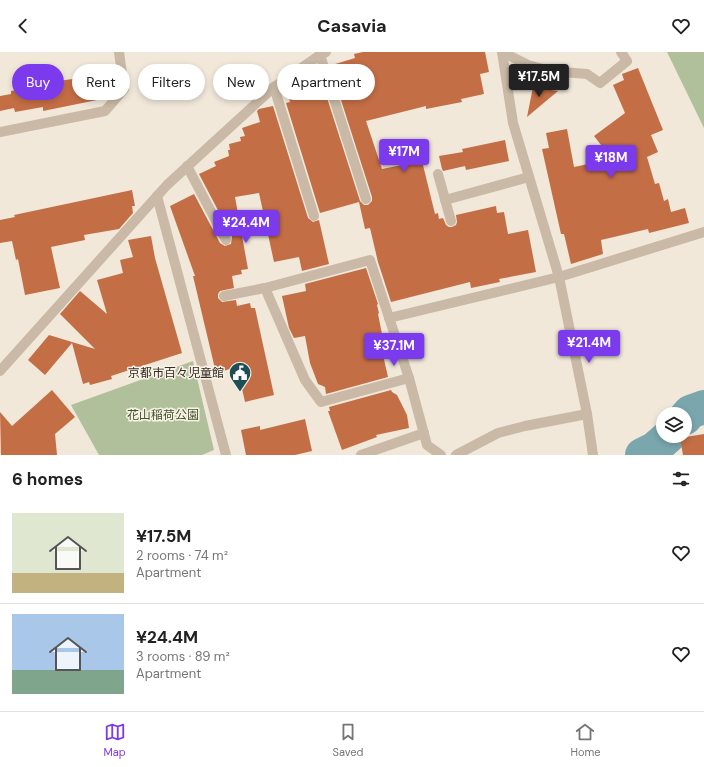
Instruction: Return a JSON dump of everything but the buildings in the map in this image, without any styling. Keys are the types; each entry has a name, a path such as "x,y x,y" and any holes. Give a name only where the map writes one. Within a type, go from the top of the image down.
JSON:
{"street":[{"path":"0,132 104,111 124,89 119,52"},
{"path":"502,52 528,65 550,71 587,74 600,83 627,61 621,52"},
{"path":"502,52 513,124 559,277 588,414 593,455"},
{"path":"0,371 157,196 274,87 323,54 366,199"},
{"path":"274,87 314,216"},
{"path":"188,166 226,240"},
{"path":"438,174 451,221"},
{"path":"446,200 529,177"},
{"path":"157,196 226,455"},
{"path":"389,318 559,277 704,232"},
{"path":"224,296 265,288 370,260 409,378 427,445 441,455"},
{"path":"265,288 305,380 320,402 409,378"},
{"path":"456,455 498,434 526,426 588,414"},
{"path":"361,455 424,433"}],"green space":[{"path":"667,52 704,52 704,128"},
{"name":"花山稲荷公園","path":"193,361 214,450 202,455 99,455 71,405"}],"waterway":[{"path":"692,411 704,407"},
{"path":"642,455 654,449 661,443"}],"place":[{"name":"京都市百々児童館","path":"240,392"}]}
